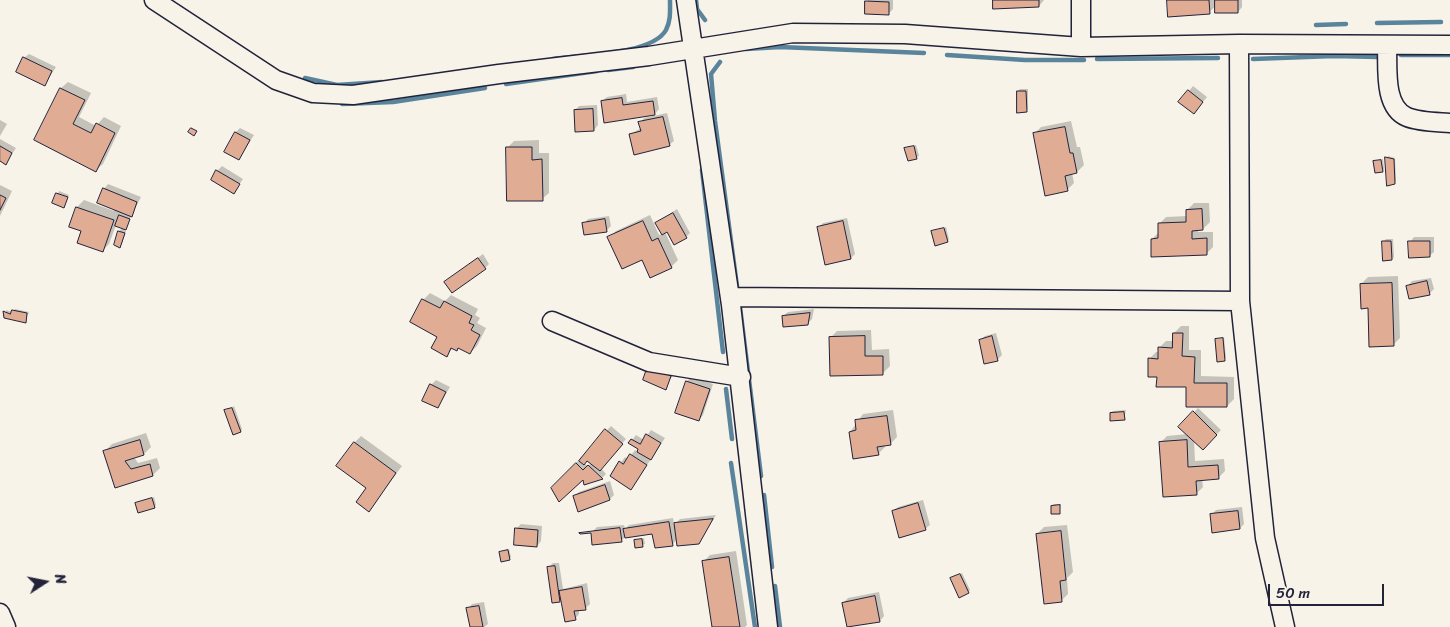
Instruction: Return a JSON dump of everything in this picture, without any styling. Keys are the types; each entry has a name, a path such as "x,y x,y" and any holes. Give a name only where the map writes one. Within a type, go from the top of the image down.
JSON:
{"street":[{"path":"154,0 276,80 313,93 353,95 692,50 794,33 905,34 1081,47 1239,44 1450,45"},
{"path":"686,0 730,297 768,627"},
{"path":"1081,0 1081,47"},
{"path":"1239,44 1240,302 1265,538 1285,627"},
{"path":"1387,46 1390,90 1394,107 1407,117 1450,123"},
{"path":"730,297 1240,302"},
{"path":"552,322 649,362 740,377"},
{"path":"0,613 6,627"}],"building":[{"path":"993,0 1039,0 1039,7 993,9"},
{"path":"1167,0 1209,0 1210,14 1168,17"},
{"path":"1215,0 1238,0 1238,13 1215,13"},
{"path":"865,1 889,2 889,15 865,14"},
{"path":"23,57 52,71 45,86 16,72"},
{"path":"60,88 85,100 73,124 91,133 96,123 115,133 96,172 34,140"},
{"path":"1188,90 1203,102 1194,114 1178,102"},
{"path":"1017,91 1026,91 1027,112 1017,113"},
{"path":"622,98 623,105 653,101 655,115 604,123 601,101"},
{"path":"593,109 594,131 575,132 574,110"},
{"path":"663,117 670,146 634,155 629,134 641,131 638,122"},
{"path":"1065,127 1070,153 1073,153 1077,173 1065,176 1068,191 1045,196 1033,133"},
{"path":"191,128 197,131 194,136 188,132"},
{"path":"235,132 250,140 239,160 224,152"},
{"path":"0,146 12,153 6,165 0,161"},
{"path":"914,146 917,159 908,161 904,148"},
{"path":"506,147 532,147 532,160 542,159 543,201 507,201"},
{"path":"1385,157 1394,159 1395,184 1387,186"},
{"path":"1381,160 1383,172 1375,173 1373,161"},
{"path":"216,170 240,184 234,194 211,180"},
{"path":"103,188 137,202 132,217 97,203"},
{"path":"56,193 68,197 64,208 52,203"},
{"path":"0,195 6,198 0,210"},
{"path":"76,207 114,220 103,252 77,243 81,231 69,227"},
{"path":"1202,209 1203,230 1192,231 1192,239 1207,238 1207,255 1151,257 1151,239 1158,238 1158,223 1186,222 1186,210"},
{"path":"673,213 687,238 674,245 667,232 662,235 655,223"},
{"path":"119,215 130,219 126,230 115,226"},
{"path":"605,219 607,232 584,235 582,223"},
{"path":"643,221 652,241 658,238 672,268 650,278 642,260 622,269 607,237"},
{"path":"843,221 851,259 825,265 817,227"},
{"path":"944,228 948,242 935,246 931,231"},
{"path":"118,231 125,233 120,248 114,245"},
{"path":"1382,241 1391,241 1392,260 1383,261"},
{"path":"1408,241 1430,241 1430,257 1409,258"},
{"path":"478,258 486,269 452,293 444,282"},
{"path":"1427,281 1430,295 1409,299 1406,286"},
{"path":"1392,283 1394,346 1369,347 1368,308 1361,309 1360,284"},
{"path":"422,299 440,308 444,301 472,316 469,323 474,325 471,330 480,335 470,354 458,348 457,351 451,348 447,357 431,348 437,337 410,322"},
{"path":"12,310 27,313 26,323 4,318 3,311 10,314"},
{"path":"810,313 808,325 783,327 782,316"},
{"path":"1173,333 1183,333 1182,356 1195,357 1194,383 1227,383 1227,407 1186,407 1186,387 1156,387 1157,377 1148,377 1148,358 1158,359 1158,347 1172,348"},
{"path":"865,336 865,356 883,356 883,375 830,376 829,337"},
{"path":"992,336 998,361 984,364 979,340"},
{"path":"1223,338 1225,361 1217,362 1215,339"},
{"path":"648,366 671,376 666,390 643,380"},
{"path":"686,381 710,389 699,421 675,413"},
{"path":"430,384 446,392 438,408 422,401"},
{"path":"232,408 241,432 233,435 224,410"},
{"path":"1193,411 1217,435 1203,450 1178,427"},
{"path":"1124,412 1125,420 1110,421 1110,413"},
{"path":"887,416 891,445 877,447 879,455 853,459 849,432 856,430 855,420"},
{"path":"605,429 623,444 600,471 587,461 584,465 579,461"},
{"path":"646,434 661,443 651,460 637,452 638,449 628,443 631,439 640,444"},
{"path":"140,440 144,455 125,461 131,469 150,464 153,476 115,488 103,451"},
{"path":"1187,440 1188,467 1218,465 1219,479 1196,481 1197,495 1163,497 1159,442"},
{"path":"354,442 396,473 369,512 356,502 366,488 336,466"},
{"path":"630,454 647,465 631,490 610,476 619,461 623,464"},
{"path":"576,463 583,470 588,465 603,479 584,485 583,480 559,502 551,488"},
{"path":"605,485 610,500 578,512 573,496"},
{"path":"152,498 155,508 138,513 135,503"},
{"path":"918,503 926,530 899,538 892,511"},
{"path":"1060,505 1060,514 1051,514 1051,506"},
{"path":"1238,511 1240,529 1212,533 1210,514"},
{"path":"713,519 699,544 677,546 674,523"},
{"path":"669,522 673,546 655,548 652,534 625,538 623,529"},
{"path":"515,528 538,530 537,547 514,545"},
{"path":"620,528 622,542 592,545 591,533 579,533"},
{"path":"1061,531 1066,580 1060,581 1062,602 1044,604 1036,534"},
{"path":"642,539 643,547 635,548 634,540"},
{"path":"508,550 510,560 501,562 499,552"},
{"path":"729,557 740,627 712,627 702,561"},
{"path":"555,566 560,602 552,603 547,567"},
{"path":"960,574 969,593 959,598 950,578"},
{"path":"582,587 586,610 574,611 576,620 565,622 559,591"},
{"path":"875,596 880,622 847,627 842,603"},
{"path":"479,606 483,627 470,627 466,608"}],"waterway":[{"path":"553,59 597,55 646,45 658,38 666,30 670,12 670,0"},
{"path":"696,0 697,9 705,20"},
{"path":"1377,23 1441,22"},
{"path":"1316,25 1346,24"},
{"path":"746,49 780,47 924,53"},
{"path":"947,55 1025,60 1084,60"},
{"path":"1401,55 1450,55"},
{"path":"1253,59 1334,56 1378,57"},
{"path":"1097,59 1218,58"},
{"path":"720,62 711,74 715,121 737,286"},
{"path":"608,70 633,67"},
{"path":"506,84 597,71"},
{"path":"305,78 337,85 382,82"},
{"path":"342,104 393,102 485,88"},
{"path":"702,170 723,352"},
{"path":"740,307 761,476"},
{"path":"726,389 732,439"},
{"path":"731,463 755,627"},
{"path":"764,495 772,567"},
{"path":"775,586 780,627"}]}
